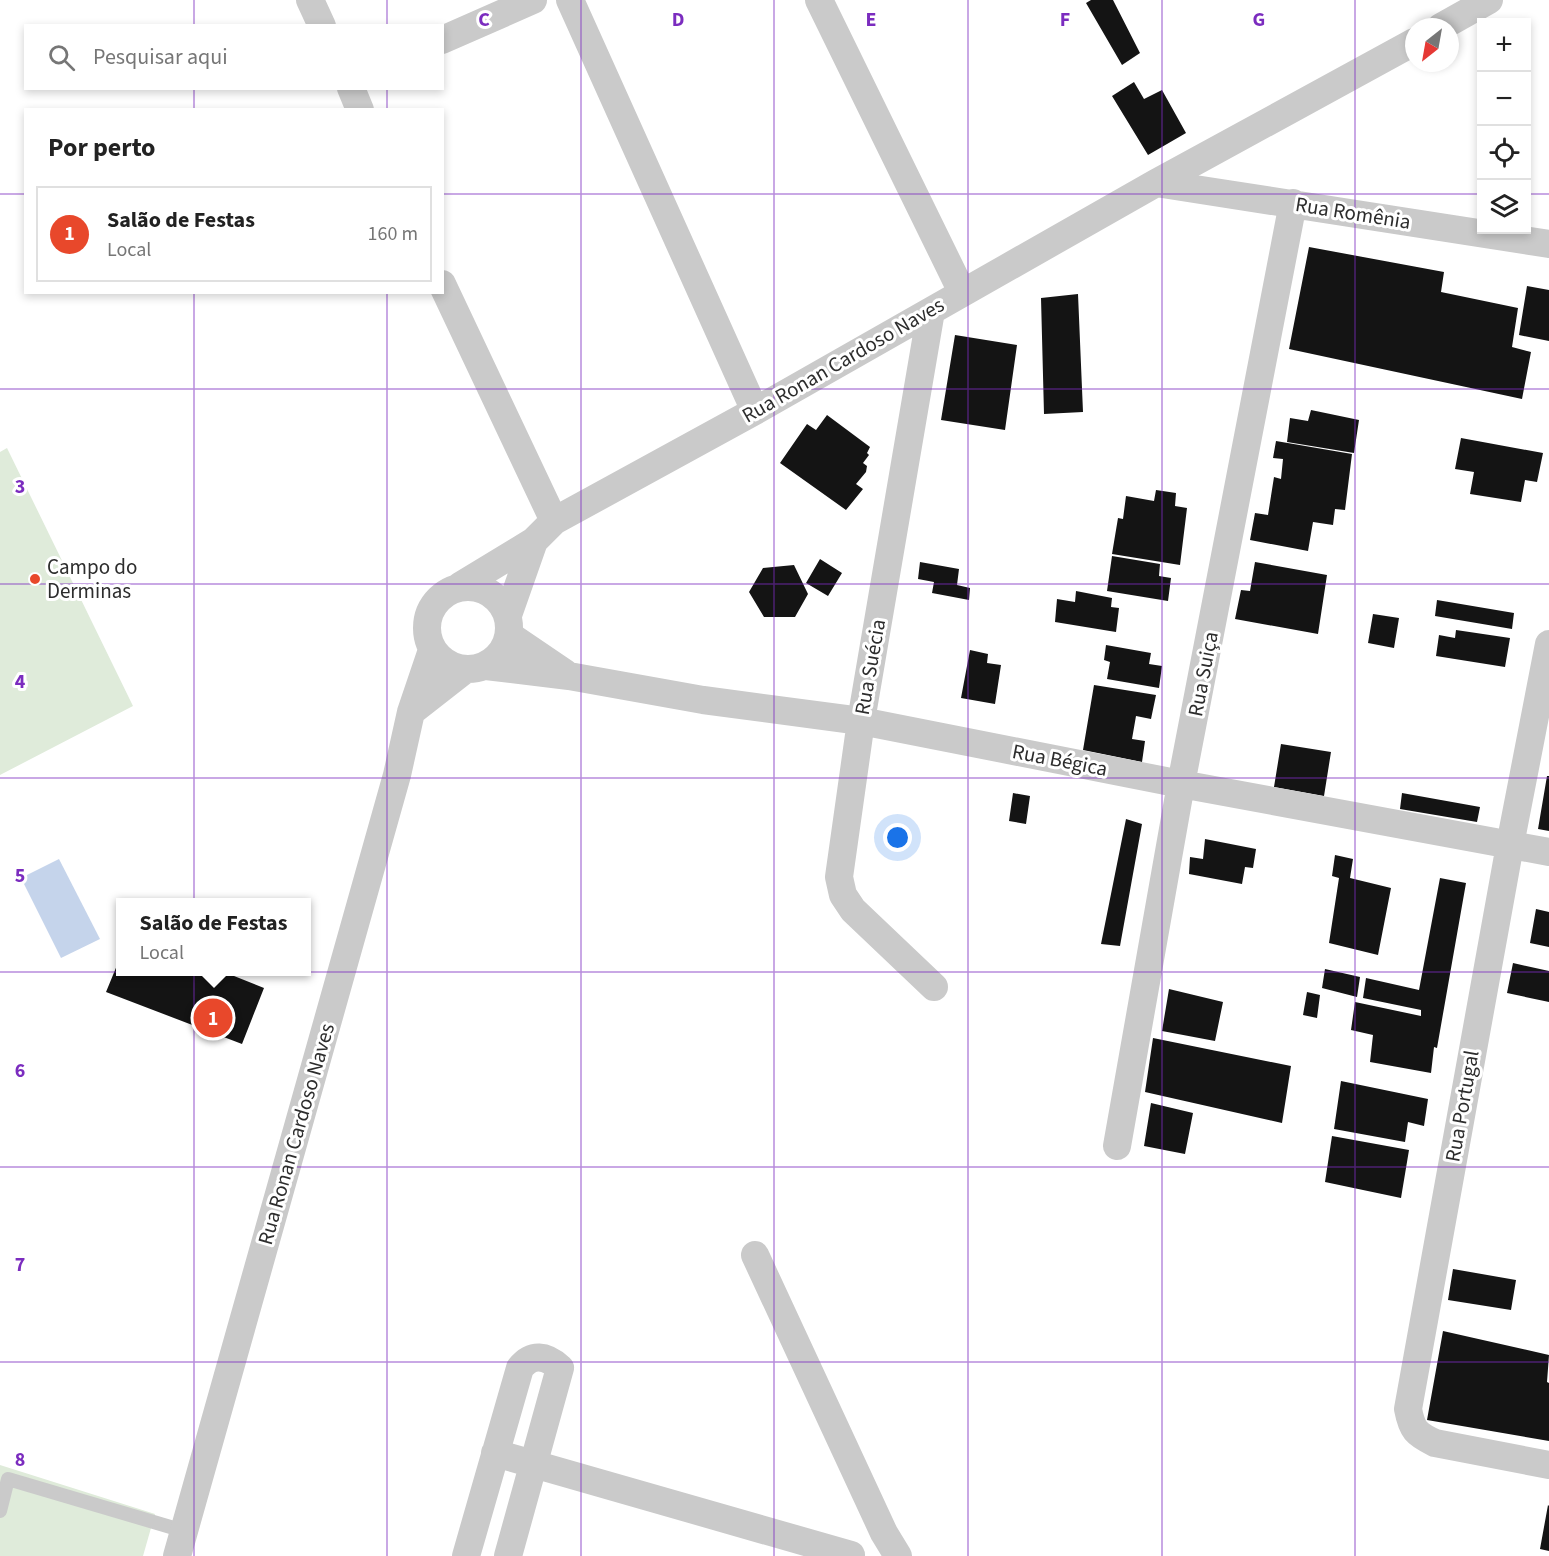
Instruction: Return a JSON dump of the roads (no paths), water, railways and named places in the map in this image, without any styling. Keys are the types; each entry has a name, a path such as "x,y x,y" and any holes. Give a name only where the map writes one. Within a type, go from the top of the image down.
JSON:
{"street":[{"path":"310,0 321,24"},
{"path":"444,39 534,0"},
{"path":"570,0 755,411"},
{"path":"819,0 962,292"},
{"path":"1457,18 1489,0"},
{"name":"Rua Ronan Cardoso Naves","path":"460,586 534,542 554,521 755,411 1156,183 1405,47"},
{"path":"352,90 359,108"},
{"name":"Rua Romênia","path":"1156,183 1549,244"},
{"name":"Rua Suiça","path":"1117,1146 1182,784 1293,203"},
{"path":"444,288 554,521"},
{"name":"Rua Suécia","path":"931,311 861,721 839,877 843,895 854,910 934,987"},
{"name":"Rua Ronan Cardoso Naves","path":"509,625 534,542"},
{"path":"411,712 476,667 502,653 509,625 497,598 480,587 460,586 442,595 429,611 426,630 432,650 447,663 476,667"},
{"name":"Rua Bégica","path":"509,625 569,676"},
{"name":"Rua Portugal","path":"1549,644 1510,845 1408,1409 1411,1425 1420,1436 1435,1443 1549,1465"},
{"name":"Rua Ronan Cardoso Naves","path":"181,1543 394,787 411,712 432,650"},
{"name":"Rua Bégica","path":"476,667 569,676 703,700 861,721 1182,784 1549,852"},
{"path":"495,1453 851,1556 891,1544 755,1255"},
{"path":"466,1556 520,1368 526,1359 538,1357 553,1361 560,1368 508,1556"}],"lane":[{"path":"0,1511 4,1478 181,1543"}],"water":[{"path":"59,859 100,939 61,958 21,878"}],"place":[{"name":"Campo do Derminas","path":"35,579"},
{"name":"Salão de Festas","path":"213,1018"}]}
